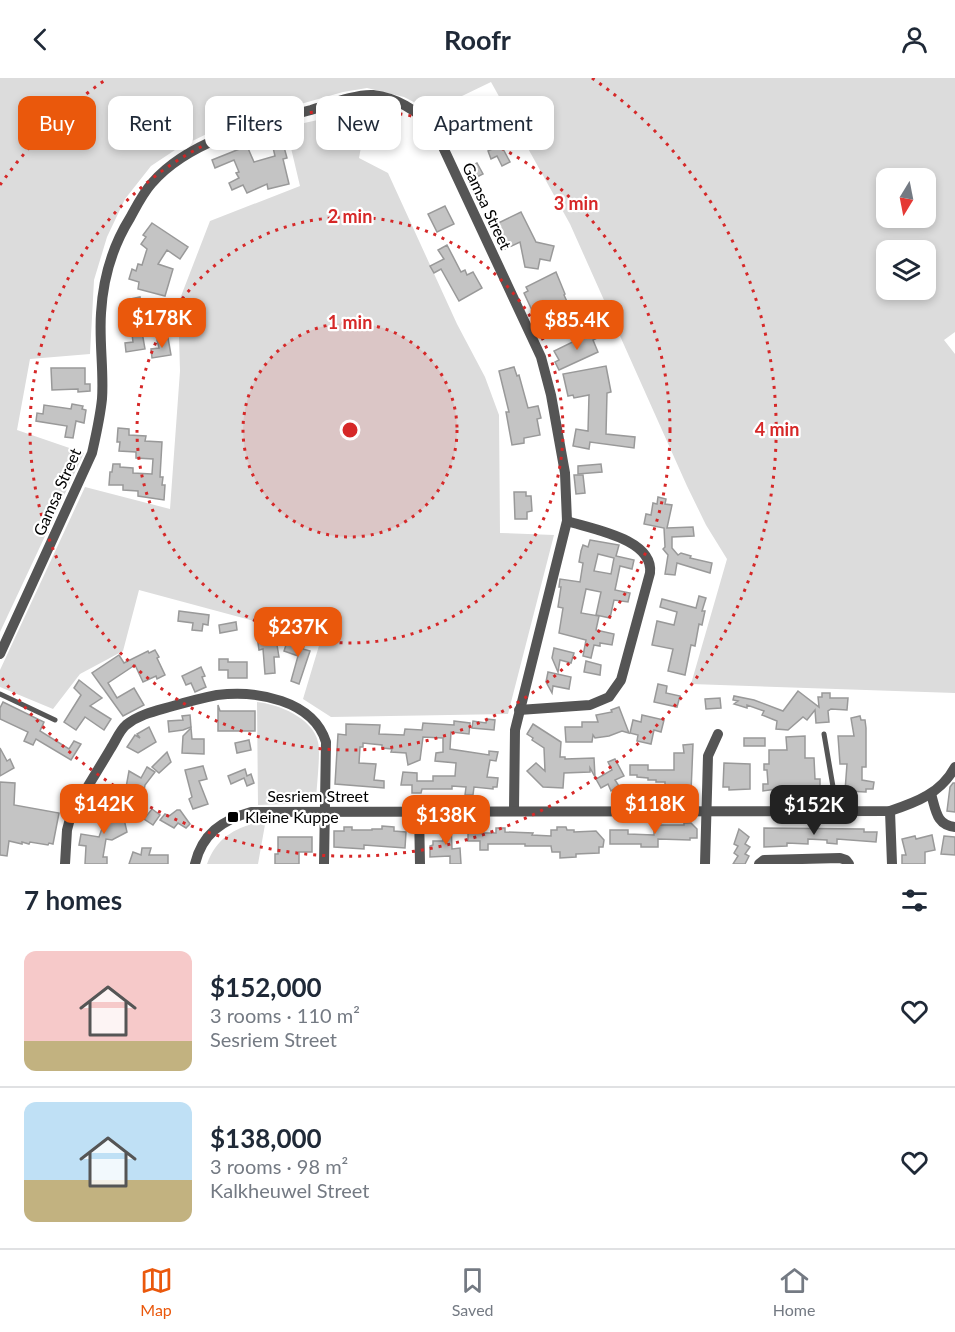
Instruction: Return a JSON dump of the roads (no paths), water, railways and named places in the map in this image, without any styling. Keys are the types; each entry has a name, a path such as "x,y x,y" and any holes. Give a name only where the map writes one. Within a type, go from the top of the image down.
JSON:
{"street":[{"name":"Gamsa Street","path":"0,654 92,453 99,425 102,398 100,315 103,285 122,231 151,184 188,155 231,133 346,100 372,95 397,102 420,114 435,130 541,357 551,395 565,473 567,521 515,730 514,810"},
{"path":"519,710 591,705 609,697 621,680 650,573 651,564 647,556 631,542 567,521"},
{"path":"65,864 67,830 71,815 124,727 140,715 218,695 264,696 291,704 320,726 327,742 324,864"},
{"path":"705,864 708,756 718,734"},
{"name":"Sesriem Street","path":"195,864 198,851 217,825 250,812 324,810 890,811 915,803 931,794 955,767"},
{"path":"931,794 941,822 946,826 955,827"},
{"path":"419,811 420,864"},
{"path":"890,811 891,864"},
{"path":"759,864 764,861 840,858 849,864"}],"lane":[{"path":"0,694 55,720"},
{"path":"824,734 837,810"}],"place":[{"name":"Kleine Kuppe","path":"233,817"}]}
